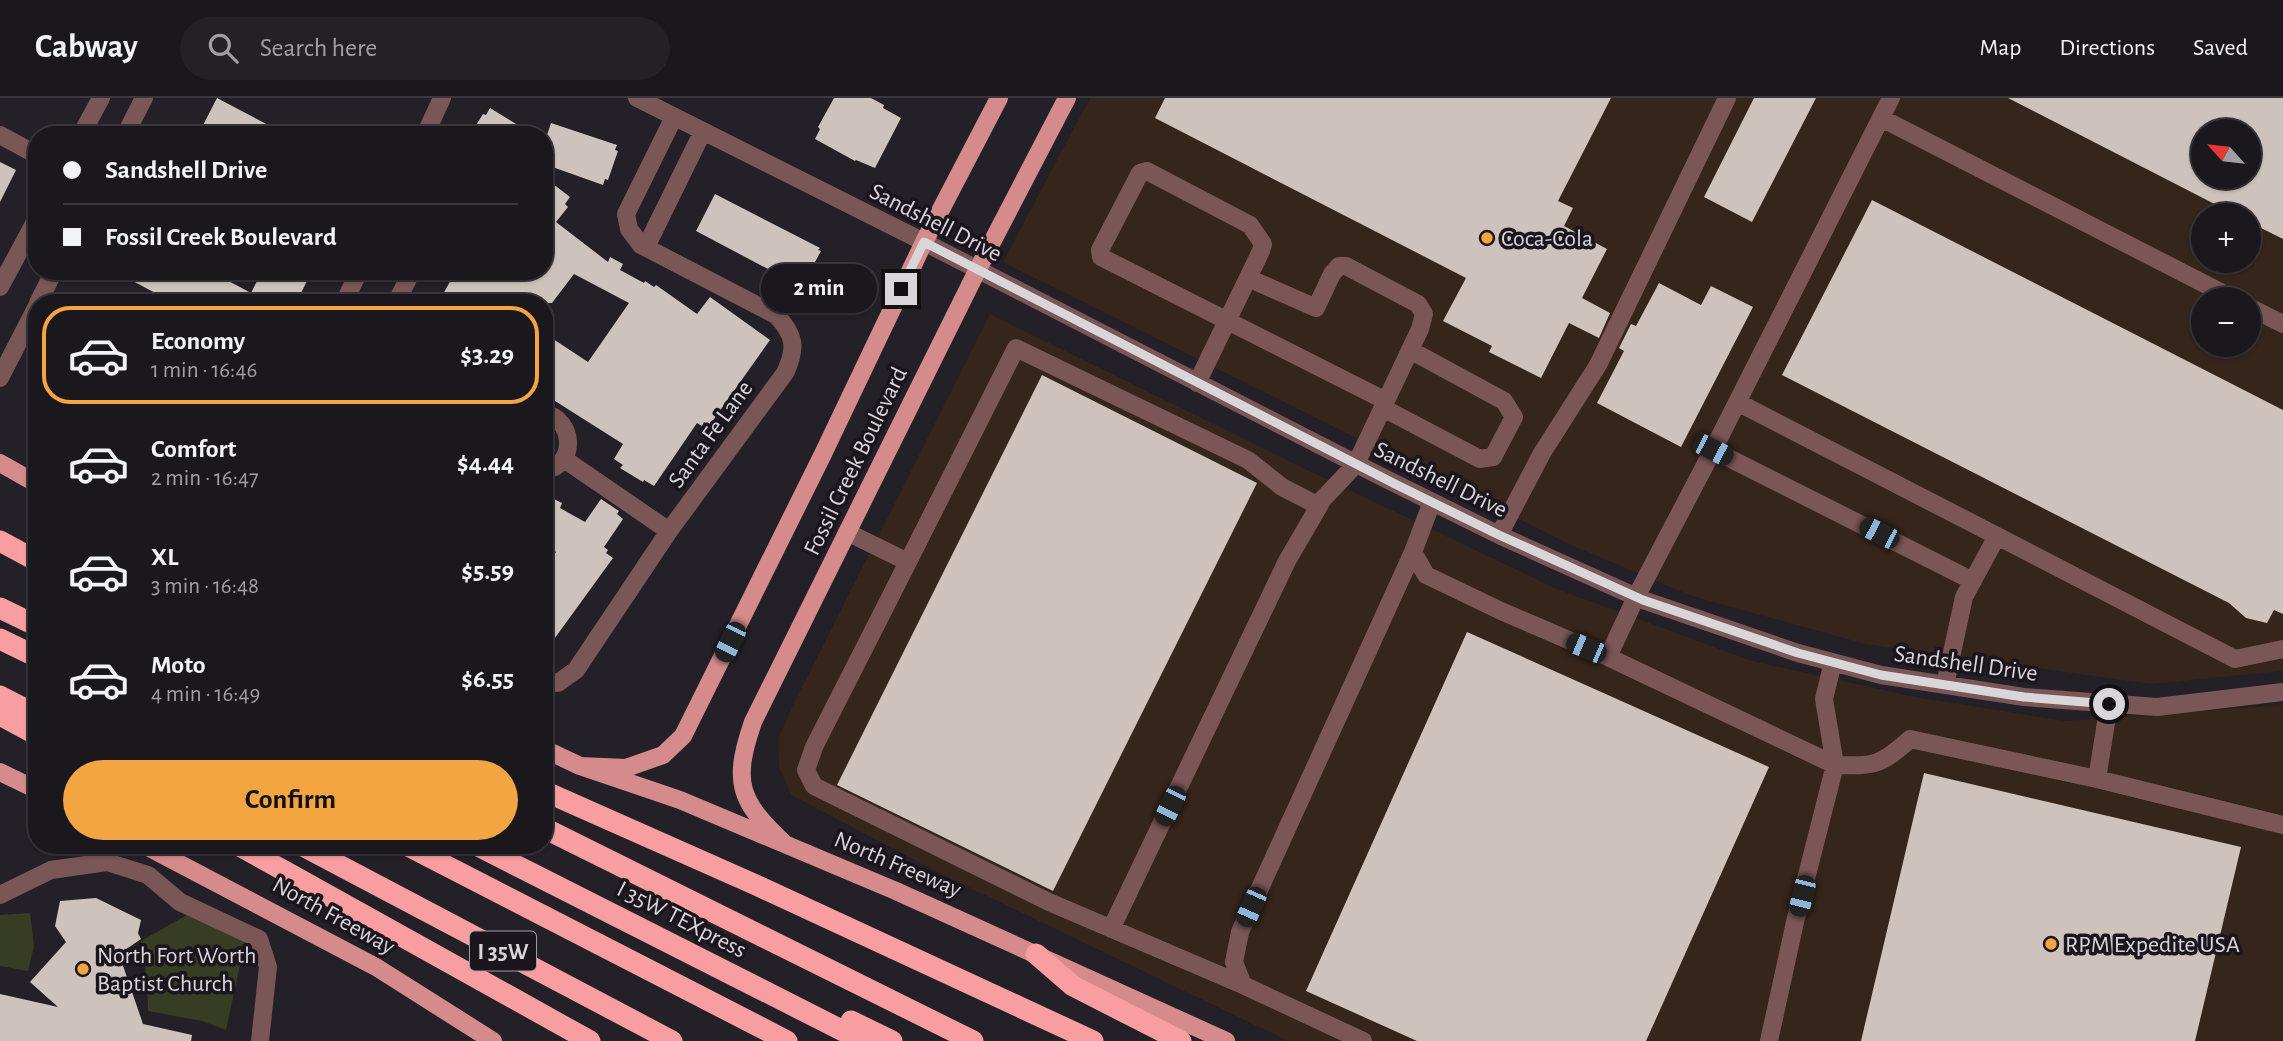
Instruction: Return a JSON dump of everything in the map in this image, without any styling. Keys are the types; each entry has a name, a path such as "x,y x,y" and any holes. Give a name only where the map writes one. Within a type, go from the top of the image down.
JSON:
{"highway":[{"path":"0,541 28,556"},
{"path":"0,608 28,622"},
{"path":"0,639 28,653"},
{"path":"0,696 28,710"},
{"path":"0,715 28,729"},
{"path":"553,795 767,890 1093,1041"},
{"path":"553,832 973,1041"},
{"path":"254,854 590,1041"},
{"name":"North Freeway","path":"318,854 673,1041"},
{"path":"423,854 787,1041"},
{"name":"I 35W TEXpress","path":"494,854 863,1041"},
{"path":"1036,954 1073,986 1181,1041"},
{"path":"792,1004 840,1016 892,1041"}],"main road":[{"name":"Fossil Creek Boulevard","path":"580,766 626,768 663,755 684,736 924,242 999,98"},
{"name":"Fossil Creek Boulevard","path":"785,844 759,819 745,795 741,775 744,749 753,722 977,271 1067,98"},
{"path":"0,463 28,479"},
{"name":"North Freeway","path":"553,753 580,766 680,800 785,844 1226,1041"},
{"path":"0,772 28,786"},
{"name":"North Freeway","path":"161,854 376,967 493,1041"}],"street":[{"path":"86,126 100,98"},
{"path":"130,126 144,98"},
{"path":"429,126 442,98"},
{"name":"Sandshell Drive","path":"637,98 1432,502 1636,597 1798,653 1881,675 1945,685 2024,697 2157,707 2282,696"},
{"path":"1499,535 1542,453 1598,365 1727,98"},
{"path":"1608,657 1636,597 1891,98"},
{"name":"Santa Fe Lane","path":"553,683 558,683 576,670 669,531 785,373 793,357 793,343 785,325 776,315 640,244 629,229 626,214 674,117"},
{"path":"1881,118 2211,287"},
{"path":"646,247 703,131"},
{"path":"0,135 28,150"},
{"path":"1197,383 1227,321 1248,278 1263,244 1250,225 1147,171 1140,173 1100,250 1101,257 1227,321 1480,459 1493,457 1514,417 1504,401 1410,350"},
{"path":"0,288 28,243"},
{"path":"1111,929 1287,561 1322,500 1356,464 1420,329 1424,314 1418,304 1346,266 1339,266 1332,274 1316,309 1248,278"},
{"path":"2261,313 2283,324"},
{"path":"0,378 28,322"},
{"path":"1319,506 1282,486 1248,460 1016,348 814,747 806,771 814,786 1049,902 1243,985 1363,1041"},
{"path":"1737,402 2235,659 2283,649"},
{"path":"553,415 565,426 570,443 564,459 553,468"},
{"path":"1713,450 1973,581"},
{"path":"564,459 669,531"},
{"path":"1243,985 1234,962 1240,933 1413,552 1432,502"},
{"path":"847,532 908,562"},
{"path":"1945,685 1965,597 1997,536"},
{"path":"1413,552 1426,575 1608,657 1835,765 1870,766 1888,759 1910,740 2097,779 2283,825"},
{"path":"1769,1041 1795,922 1835,765 1824,699 1833,662"},
{"path":"2097,779 2109,704"},
{"path":"0,895 51,870 107,862 148,875 180,901 259,939 268,967 260,1041"}],"shaded area":[{"path":"1090,98 2283,98 2283,671 2151,684 1865,644 1692,596 1571,545 1003,262"},
{"path":"990,314 1557,589 1752,661 1915,697 2065,721 2283,705 2283,1041 1288,1041 941,874 791,795 779,766 778,739"}],"green space":[{"path":"30,913 34,946 28,971 0,966 0,915"},
{"path":"187,915 245,942 226,1030 202,1021 148,1011 141,941"}],"building":[{"path":"217,98 270,126 203,126"},
{"path":"834,98 871,98 901,118 875,168 855,161 815,139 820,129 818,127"},
{"name":"Coca-Cola","path":"1165,98 1611,98 1558,201 1573,208 1564,226 1607,249 1582,298 1610,313 1599,338 1569,323 1541,378 1489,352 1492,346 1443,321 1466,278 1155,118"},
{"path":"1754,98 1816,98 1752,222 1704,197"},
{"path":"2008,98 2283,98 2283,239 2261,228 2261,203 2213,203"},
{"path":"490,108 519,126 476,126 483,114 486,115"},
{"path":"551,123 617,145 615,150 618,151 608,180 605,179 603,185 553,167 553,126 550,126"},
{"path":"0,162 16,170 0,202"},
{"path":"553,184 570,197 565,204 568,207 556,222 608,262 610,257 623,264 620,270 644,283 645,281 654,287 656,285 697,314 710,297 770,340 709,426 704,422 702,426 697,423 654,486 620,468 623,465 614,459 623,444 553,400 553,339 588,362 629,303 574,274 553,302 553,294 443,294 451,280 553,280"},
{"path":"715,194 820,248 815,262 823,266 812,287 804,282 802,287 696,231"},
{"path":"1872,200 2283,410 2283,614 2274,610 2267,623 2246,618 2229,603 1782,375"},
{"path":"131,280 227,280 251,293 258,280 308,280 300,294 157,294"},
{"path":"1659,283 1701,305 1711,286 1753,307 1681,447 1597,403 1624,351 1619,348 1631,324 1636,326"},
{"path":"1042,375 1257,483 1053,891 837,785"},
{"path":"553,498 562,503 560,508 585,522 601,499 619,511 617,514 623,519 604,547 608,550 606,553 613,558 553,641 553,556 556,552 553,550"},
{"path":"1467,632 1769,767 1646,1041 1417,1041 1306,991"},
{"name":"RPM Expedite USA","path":"1924,773 2241,847 2195,1041 1861,1041"},
{"name":"North Fort Worth Baptist Church","path":"96,898 141,920 138,933 141,939 119,954 143,1024 192,1035 191,1041 0,1041 0,994 58,1007 30,982 66,942 55,926 60,901"}],"place":[{"name":"Coca-Cola","path":"1487,238"},
{"name":"RPM Expedite USA","path":"2051,944"},
{"name":"North Fort Worth Baptist Church","path":"83,969"}],"route":[{"path":"901,289 924,242 1397,485 1643,600 1798,653 1881,675 2024,697 2109,704"}]}
